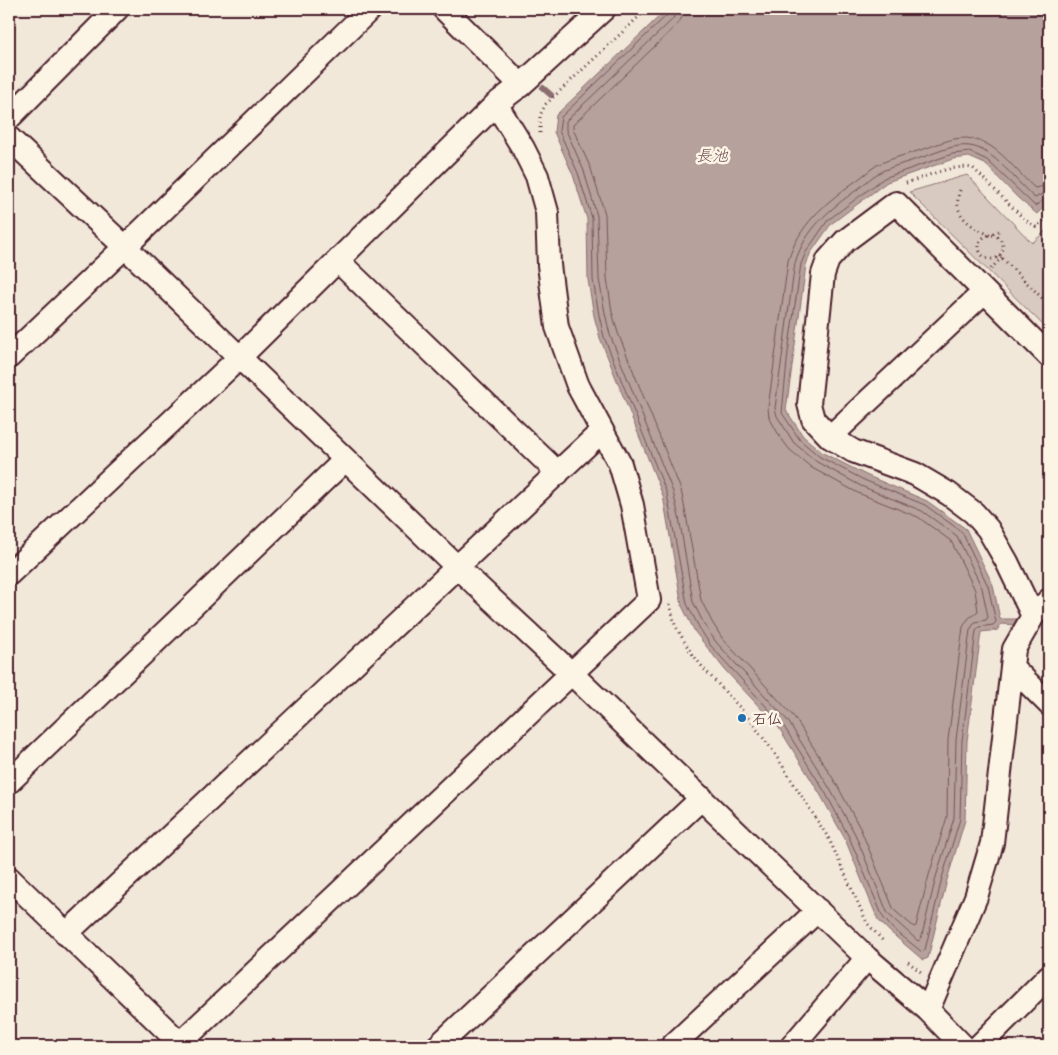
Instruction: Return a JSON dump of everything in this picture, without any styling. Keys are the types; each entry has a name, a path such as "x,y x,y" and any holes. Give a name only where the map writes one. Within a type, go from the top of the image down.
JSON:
{"street":[{"path":"9,118 117,9"},
{"path":"9,357 370,9"},
{"path":"444,9 521,85"},
{"path":"9,574 240,357 496,104 521,85 578,35 604,9"},
{"path":"9,878 180,1045 572,674 659,599 620,464 578,386 557,326 549,265 547,212 537,176 523,148 496,104"},
{"path":"9,138 240,357 456,566 702,798 867,958 923,1006 963,1046"},
{"path":"1033,616 1008,562 988,529 974,513 949,494 915,474 853,451 830,437 813,418 808,404 823,274 828,260 845,240 899,194 986,281 1049,356"},
{"path":"338,261 558,473"},
{"path":"830,437 986,281"},
{"path":"66,934 602,431"},
{"path":"9,782 345,460"},
{"path":"923,1006 976,897 992,843 1014,649 1033,616 1049,600"},
{"path":"1013,668 1049,704"},
{"path":"438,1046 702,798"},
{"path":"672,1046 818,910"},
{"path":"792,1046 867,958"},
{"path":"979,1046 1049,976"}],"path":[{"path":"542,139 539,130 540,115 546,104 647,9"},
{"path":"899,194 953,168 973,168 1024,219 1036,227 1049,216"},
{"path":"960,190 956,199 958,209 966,222 990,235 994,235 1001,241 1003,249 986,281"},
{"path":"999,231 981,240 979,244 980,252 988,258 1000,256"},
{"path":"1000,256 1049,304"},
{"path":"659,599 690,650 704,669 743,711 773,751 829,839 867,923 890,949"},
{"path":"905,960 928,978 923,1006"}],"shaded area":[{"path":"967,175 1032,243 1049,228 1049,331 909,192"}],"water":[{"name":"長池","path":"667,9 1049,9 1049,202 1037,214 1018,198 985,164 969,157 953,159 887,182 831,224 810,254 806,265 786,410 803,436 823,453 866,475 927,501 966,529 993,585 1000,619 1016,619 1017,625 1001,624 998,630 981,632 967,741 965,820 947,880 928,958 923,960 878,920 845,839 820,794 779,728 725,670 695,632 682,606 663,496 600,338 594,316 588,280 587,219 573,175 554,132 556,115"}],"waterway":[{"path":"543,88 551,95"}],"place":[{"name":"石仏","path":"742,718"}]}
